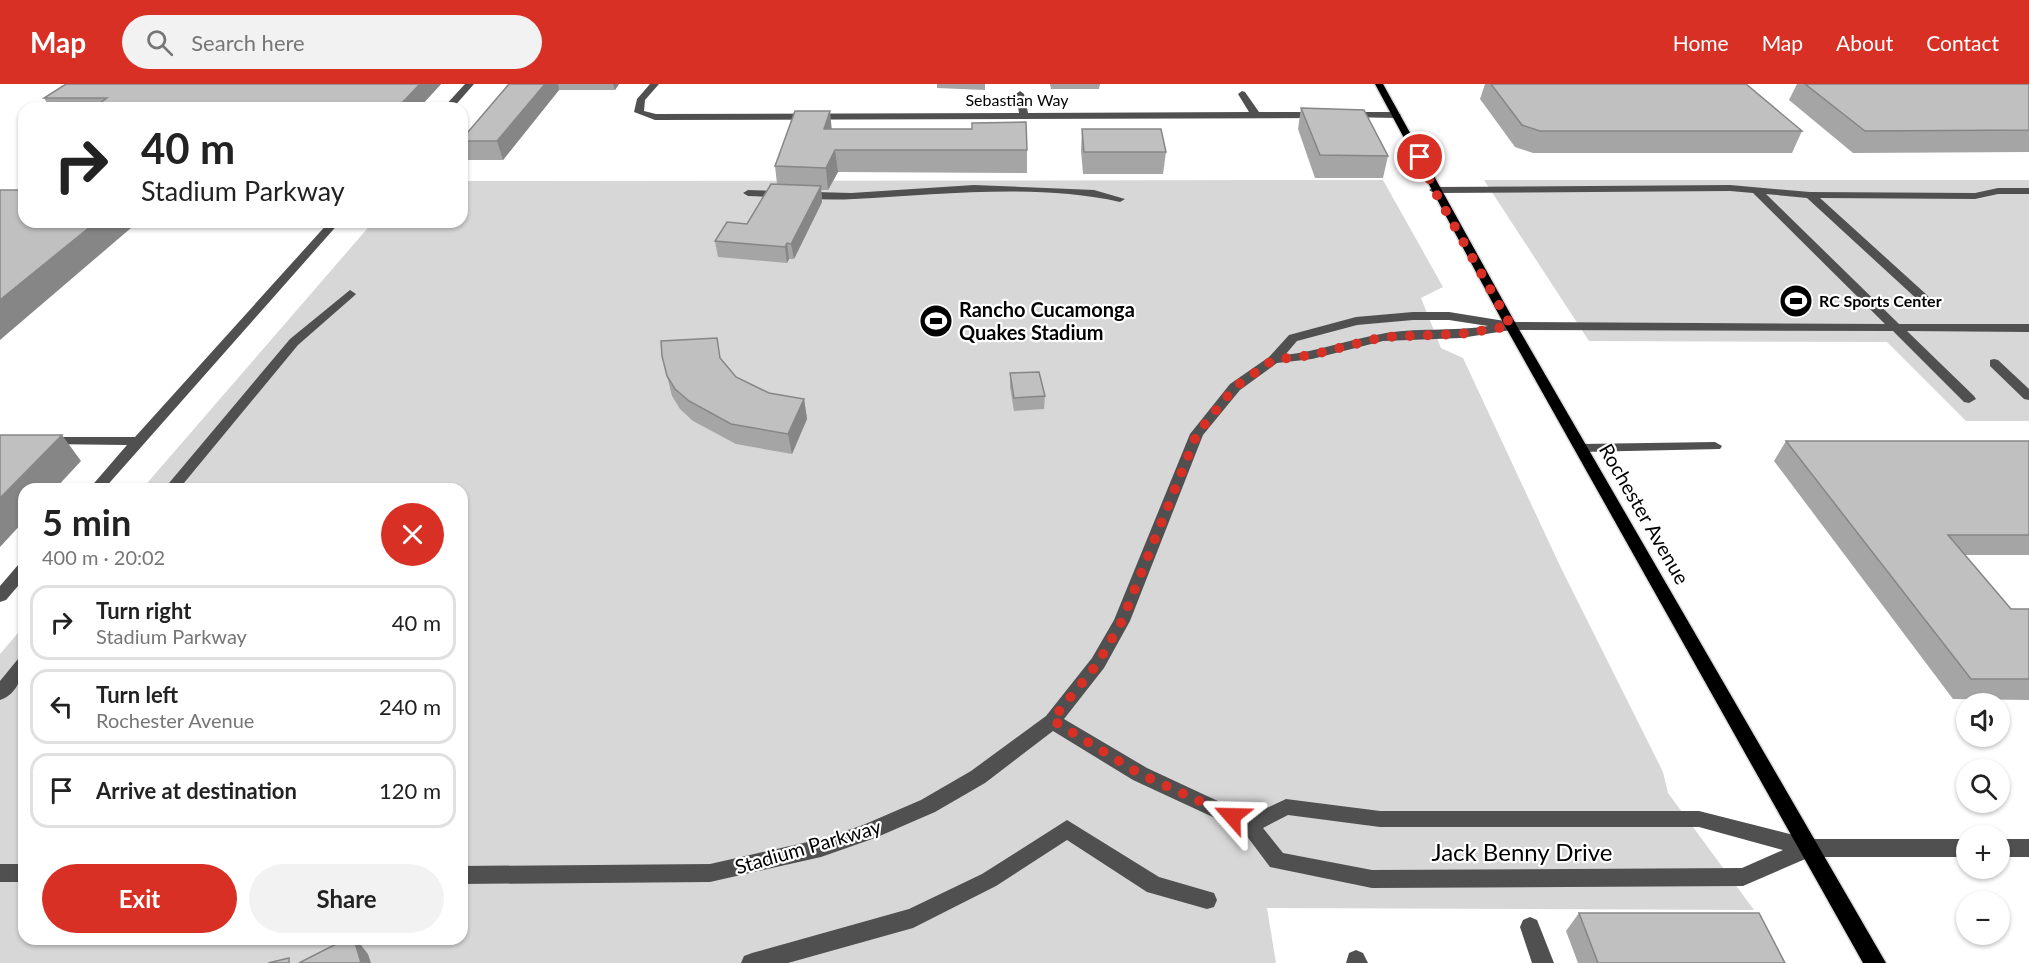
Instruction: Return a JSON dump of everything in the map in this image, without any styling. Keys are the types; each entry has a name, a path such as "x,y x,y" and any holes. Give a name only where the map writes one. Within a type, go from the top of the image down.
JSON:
{"main road":[{"name":"Rochester Avenue","path":"1378,84 1418,152 1434,190 1875,963"}],"street":[{"path":"454,102 470,84"},
{"name":"Sebastian Way","path":"655,84 641,99 639,112 655,117 1326,115"},
{"path":"1020,94 1024,115"},
{"path":"1242,94 1255,114"},
{"path":"1338,115 1396,115"},
{"path":"748,193 851,196 974,188 1086,192 1120,200"},
{"path":"1434,190 1756,190 1810,195 1975,196 1998,191 2029,191"},
{"path":"1756,190 1969,399"},
{"path":"1810,195 1923,298"},
{"path":"101,483 330,228"},
{"path":"176,483 294,342 350,294"},
{"name":"Stadium Parkway","path":"468,875 710,873 821,848 899,820 954,792 1000,762 1052,720 1098,663 1122,621 1197,434 1235,387 1273,360 1293,338 1330,326 1383,318 1449,316 1511,326"},
{"path":"1511,326 2029,328"},
{"name":"Stadium Parkway","path":"1273,360 1312,355 1383,337 1461,334 1511,326"},
{"path":"1994,363 2029,396"},
{"path":"35,441 139,441"},
{"path":"1581,448 1714,446"},
{"path":"0,596 18,576"},
{"path":"0,693 18,671"},
{"name":"Jack Benny Drive","path":"1052,720 1140,774 1250,825 1277,861 1372,879 1743,876 1809,848"},
{"name":"Jack Benny Drive","path":"1250,825 1286,807 1380,819 1698,819 1809,848 1956,848"},
{"path":"752,963 913,918 989,880 1067,830 1154,885 1207,900"},
{"path":"2010,848 2029,848"},
{"path":"0,873 18,873"},
{"path":"1530,927 1543,963"}],"shaded area":[{"path":"1383,180 1443,287 1421,298 1441,348 1463,358 1561,568 1663,772 1668,793 1754,910 1267,908 1276,963 0,963 0,654 18,633 18,945 468,945 468,483 147,483 368,228 468,228 468,181"},
{"name":"RC Sports Center","path":"1484,180 2029,180 2029,421 1966,421 1887,342 1589,341"}],"building":[{"path":"66,84 420,84 403,102 101,102 107,98 44,98"},
{"path":"509,84 545,84 497,141 468,141 468,132"},
{"path":"1491,84 1746,84 1802,131 1540,131 1522,125"},
{"path":"1805,84 2029,84 2029,130 1865,131"},
{"path":"1301,108 1364,110 1388,156 1320,155"},
{"path":"795,111 830,111 824,129 972,129 972,123 1026,122 1027,150 835,150 826,168 775,166"},
{"path":"1082,129 1161,129 1166,152 1084,152"},
{"path":"771,184 821,186 791,244 787,243 785,247 715,241 727,222 747,224"},
{"path":"0,190 18,190 18,228 89,228 0,300"},
{"path":"717,338 720,358 736,377 769,393 804,399 788,434 731,424 689,401 675,389 667,376 661,341"},
{"path":"1039,372 1045,396 1014,398 1010,373"},
{"path":"0,435 62,435 0,498"},
{"path":"1786,441 2029,441 2029,535 1948,535 2011,609 2029,609 2029,679 1971,679"},
{"path":"1579,913 1759,913 1785,963 1598,963"},
{"path":"334,945 356,945 361,963 299,963"},
{"path":"289,958 289,963 268,963"}],"place":[{"name":"RC Sports Center","path":"1796,301"},
{"name":"Rancho Cucamonga Quakes Stadium","path":"936,321"}],"route":[{"path":"1232,816 1140,774 1052,720 1077,692 1098,663 1122,621 1197,434 1217,406 1235,387 1273,360 1312,355 1355,342 1383,337 1461,334 1511,326 1434,190 1420,157"}]}
